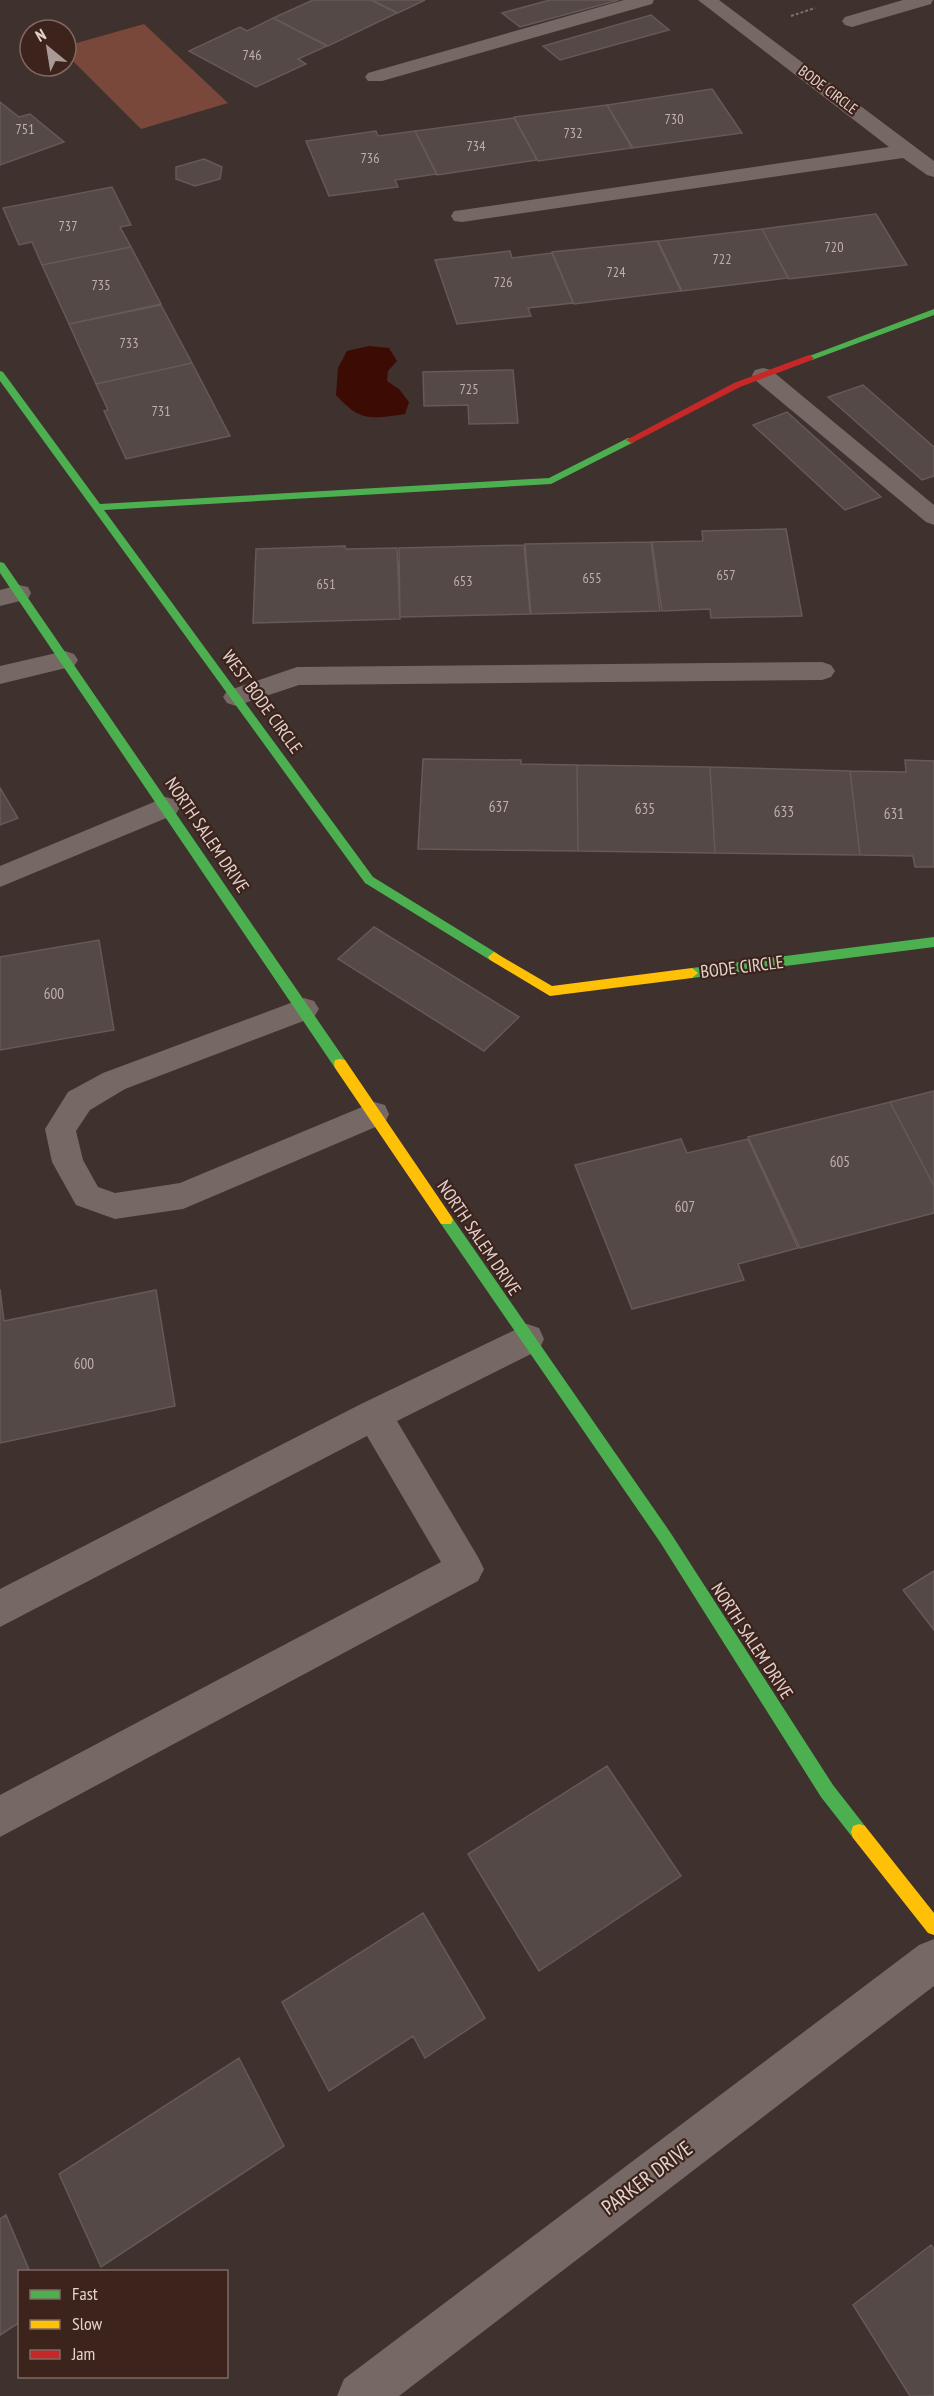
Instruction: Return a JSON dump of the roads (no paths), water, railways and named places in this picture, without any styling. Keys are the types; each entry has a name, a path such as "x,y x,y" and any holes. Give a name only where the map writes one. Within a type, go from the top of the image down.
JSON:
{"street":[{"path":"375,77 645,0"},
{"path":"852,21 924,0"},
{"name":"BODE CIRCLE","path":"714,4 934,171"},
{"path":"462,216 907,151"},
{"path":"98,507 551,481 737,385 934,312"},
{"name":"WEST BODE CIRCLE","path":"0,374 369,880 550,991"},
{"name":"NORTH SALEM DRIVE","path":"0,565 10,596 65,660 166,807 665,1538 827,1791 934,1927"},
{"name":"BODE CIRCLE","path":"550,991 934,942"},
{"path":"0,1609 374,1414 527,1339"},
{"path":"0,1817 465,1569 374,1414"},
{"name":"PARKER DRIVE","path":"361,2396 934,1960"}],"lane":[{"path":"763,375 934,517"},
{"path":"0,675 65,660"},
{"path":"236,697 297,676 822,671"},
{"path":"0,876 166,807"},
{"path":"304,1009 114,1081 79,1101 60,1128 68,1162 87,1196 114,1206 183,1196 374,1114"}]}
